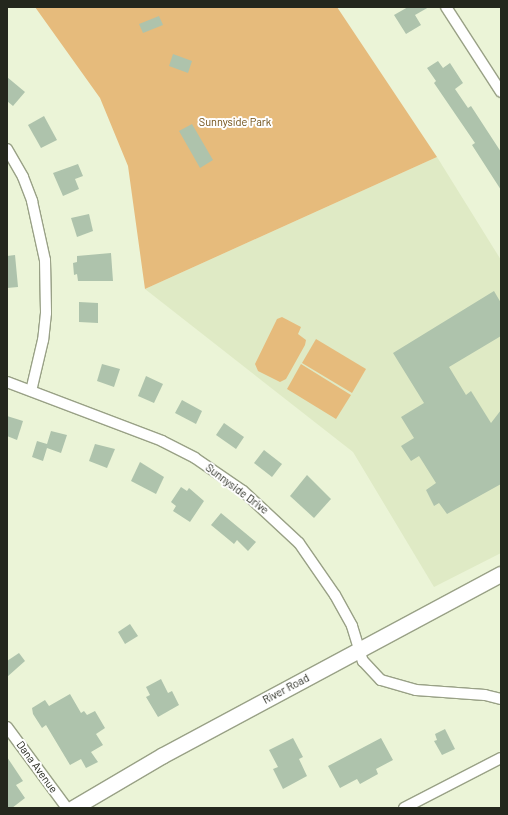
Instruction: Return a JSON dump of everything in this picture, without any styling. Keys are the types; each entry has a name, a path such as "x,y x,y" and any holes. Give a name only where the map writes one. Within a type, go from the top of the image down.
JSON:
{"main road":[{"name":"River Road","path":"73,808 163,755 501,574"}],"street":[{"path":"446,7 501,92"},
{"path":"7,148 23,177 32,201 45,260 44,333 31,391"},
{"name":"Sunnyside Drive","path":"7,382 162,441 195,458 243,491 298,543 335,595 352,626 363,661 381,680 416,690 485,695 501,699"},
{"name":"Dana Avenue","path":"7,726 67,808"},
{"path":"404,808 501,758"}],"shaded area":[{"path":"437,157 501,260 501,553 434,587 353,452 145,289"}],"green space":[{"name":"Sunnyside Park","path":"35,7 337,7 437,157 145,289 128,166 100,98"},
{"path":"282,317 301,327 298,334 306,340 305,345 286,379 280,382 258,371 255,364 277,319"},
{"path":"316,339 366,369 352,393 302,363"},
{"path":"301,364 351,395 336,419 287,389"}],"building":[{"path":"408,7 429,7 415,15 421,25 406,34 394,15"},
{"path":"159,16 163,25 143,33 139,24"},
{"path":"173,54 192,61 188,73 169,66"},
{"path":"438,61 443,68 450,63 463,83 455,89 468,108 471,106 501,152 501,190 472,145 475,143 434,83 436,81 427,68"},
{"path":"7,77 25,92 13,106 7,101"},
{"path":"44,116 57,140 41,148 28,125"},
{"path":"192,124 213,160 200,168 179,131"},
{"path":"78,164 83,176 75,179 79,189 63,196 53,173"},
{"path":"89,214 93,231 77,237 71,218"},
{"path":"111,253 113,281 78,281 77,274 74,275 73,263 77,262 77,256"},
{"path":"15,255 18,287 7,288 7,256"},
{"path":"494,291 501,303 501,336 449,367 466,395 471,391 491,423 501,410 501,484 447,514 439,503 434,506 426,490 436,483 419,456 411,461 401,446 414,438 401,417 424,403 393,353"},
{"path":"79,302 98,303 98,323 79,322"},
{"path":"102,364 120,369 114,387 97,381"},
{"path":"146,376 163,384 154,403 138,396"},
{"path":"182,400 202,411 196,424 175,413"},
{"path":"7,416 23,421 17,440 7,436"},
{"path":"224,423 244,437 236,449 216,435"},
{"path":"51,431 67,435 61,453 47,448 43,461 32,457 37,441 47,444"},
{"path":"95,444 115,449 107,468 89,461"},
{"path":"264,450 282,464 272,477 254,463"},
{"path":"140,462 164,477 156,494 131,481"},
{"path":"307,475 331,499 314,518 290,496"},
{"path":"181,487 187,491 189,488 204,501 190,522 173,511 176,506 171,502"},
{"path":"221,513 256,542 248,551 237,540 234,544 211,525"},
{"path":"130,624 138,636 125,644 118,632"},
{"path":"19,653 25,661 7,677 7,661"},
{"path":"161,679 168,693 172,691 179,705 158,717 146,697 150,695 146,687"},
{"path":"70,694 81,713 84,711 87,715 95,711 105,728 96,734 103,745 91,752 98,762 86,768 81,759 70,765 46,725 42,728 33,714 32,708 45,700 49,706"},
{"path":"445,729 455,749 442,755 434,741 437,740 435,734"},
{"path":"293,738 303,757 299,759 307,776 283,789 273,769 278,767 269,750"},
{"path":"381,738 393,760 376,769 378,774 360,784 357,779 340,788 328,766"},
{"path":"7,757 23,781 16,785 25,798 12,808 7,808"}]}
